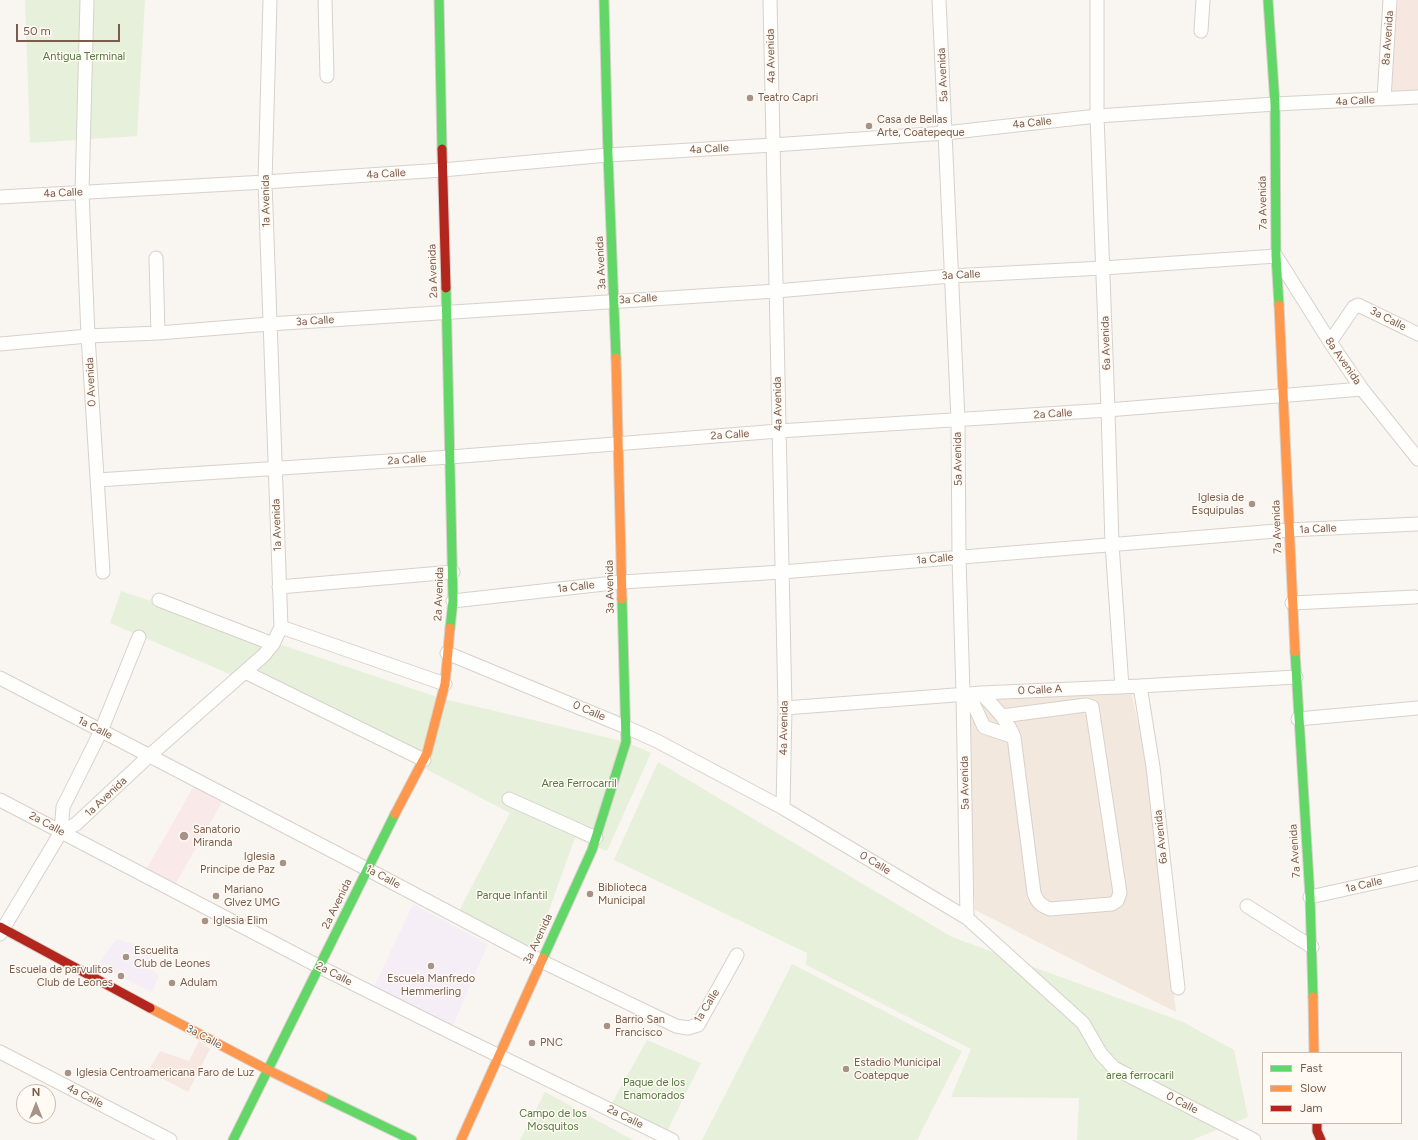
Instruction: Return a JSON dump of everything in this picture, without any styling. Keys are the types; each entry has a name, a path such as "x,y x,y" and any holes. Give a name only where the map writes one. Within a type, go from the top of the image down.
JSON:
{"main road":[{"name":"2a Avenida","path":"232,1140 320,967 367,869 427,754 445,684 453,601 453,572 439,0"},
{"name":"3a Avenida","path":"461,1140 498,1055 592,850 626,742 615,301 608,155 604,0"},
{"name":"7a Avenida","path":"1268,0 1275,104 1276,256 1284,396 1288,530 1298,719 1310,897 1314,1052"},
{"name":"3a Calle","path":"1,930 268,1070 412,1140"},
{"path":"1317,1124 1317,1131 1321,1140"}],"street":[{"name":"0 Avenida","path":"87,0 82,192 88,336 103,572"},
{"name":"1a Avenida","path":"1,930 61,832 76,824 149,756 264,655 273,644 281,627 265,182 270,0"},
{"path":"325,0 327,76"},
{"name":"4a Avenida","path":"770,0 782,572 784,708 782,808"},
{"name":"5a Avenida","path":"939,0 958,420 959,557 971,694 967,918"},
{"name":"6a Avenida","path":"1098,0 1098,116 1112,544 1122,687"},
{"path":"1202,0 1202,32"},
{"name":"8a Avenida","path":"1384,100 1390,0"},
{"name":"4a Calle","path":"0,197 442,170 608,155 945,133 1098,116 1275,104 1384,100 1418,97"},
{"name":"8a Avenida","path":"1276,256 1330,342 1362,389 1418,459"},
{"name":"3a Calle","path":"0,344 88,336 158,333 269,324 776,291 951,276 1103,268 1276,256"},
{"path":"156,258 158,333"},
{"name":"3a Calle","path":"1330,342 1354,307 1358,305 1418,334"},
{"name":"2a Calle","path":"97,480 450,457 779,431 1108,410 1362,389"},
{"name":"1a Calle","path":"453,601 622,582 782,572 1288,530 1418,524"},
{"path":"279,587 453,572"},
{"path":"1292,603 1415,597"},
{"path":"159,600 273,644"},
{"path":"281,627 445,684"},
{"path":"61,832 63,807 101,731 139,637"},
{"name":"0 Calle","path":"447,653 657,741 782,808 967,918 1083,1023 1101,1054 1114,1068 1254,1140"},
{"path":"245,672 424,760"},
{"name":"0 Calle A","path":"784,708 971,694 1296,677"},
{"name":"1a Calle","path":"0,678 541,961 676,1026 688,1028 698,1025 737,955"},
{"name":"6a Avenida","path":"1140,686 1153,767 1178,988"},
{"path":"971,694 1002,716 1010,726 1014,737 1034,892 1037,902 1050,909 1112,904 1117,901 1120,892 1092,707 1086,706 1002,716"},
{"path":"971,694 984,727 1014,737"},
{"path":"1298,719 1418,708"},
{"path":"508,799 596,838"},
{"name":"2a Calle","path":"0,800 320,967 672,1140"},
{"name":"1a Calle","path":"1310,897 1418,873"},
{"path":"1247,906 1312,947"},
{"name":"4a Calle","path":"0,1052 170,1140"}],"shaded area":[{"path":"1398,0 1418,0 1418,90 1389,91"},
{"path":"1130,688 1148,767 1176,1012 975,910 964,698"},
{"name":"Sanatorio Miranda","path":"194,786 222,802 175,885 146,870"},
{"name":"Escuela Manfredo Hemmerling","path":"413,904 488,944 450,1032 373,989"},
{"name":"Escuelita Club de Leones","path":"116,939 151,949 146,966 159,975 152,992 97,966"},
{"path":"199,1041 210,1049 188,1092 148,1071 160,1051 189,1061"}],"green space":[{"name":"Antigua Terminal","path":"25,0 145,0 137,136 30,143"},
{"name":"Area Ferrocarril","path":"121,591 440,698 626,742 651,753 607,851 575,838 532,957 459,911 510,813 307,707 110,623"},
{"name":"area ferrocaril","path":"658,762 952,937 1183,1022 1234,1050 1248,1117 1192,1140 1077,1140 1079,1098 951,1097 971,1049 806,965 807,953 614,860"},
{"name":"Estadio Municipal Coatepque","path":"792,964 962,1051 917,1140 702,1140"},
{"name":"Paque de los Enamorados","path":"647,1040 701,1063 666,1133 611,1105"},
{"name":"Campo de los Mosquitos","path":"545,1092 633,1140 520,1140"}],"traffic: fast":[{"path":"439,0 442,149"},
{"path":"604,0 616,358"},
{"path":"1268,0 1275,104 1276,256 1279,305"},
{"path":"446,288 453,601 450,628"},
{"path":"543,958 592,850 626,742 622,599"},
{"path":"1295,652 1310,897 1313,997"},
{"path":"233,1140 395,814"},
{"path":"323,1097 412,1140"}],"traffic: slow":[{"path":"1279,305 1295,652"},
{"path":"616,358 622,599"},
{"path":"395,814 427,753 445,684 450,628"},
{"path":"461,1140 543,958"},
{"path":"1313,997 1314,1052"},
{"path":"150,1008 323,1097"}],"traffic: jam":[{"path":"442,149 446,288"},
{"path":"0,927 150,1008"},
{"path":"1317,1124 1317,1131 1321,1140"}],"place":[{"name":"Teatro Capri","path":"750,98"},
{"name":"Casa de Bellas Arte, Coatepeque","path":"869,126"},
{"name":"Iglesia de Esquipulas","path":"1252,504"},
{"name":"Sanatorio Miranda","path":"184,836"},
{"name":"Iglesia Principe de Paz","path":"283,863"},
{"name":"Biblioteca Municipal","path":"590,894"},
{"name":"Mariano Glvez UMG","path":"216,896"},
{"name":"Iglesia Elim","path":"205,921"},
{"name":"Escuelita Club de Leones","path":"126,957"},
{"name":"Escuela Manfredo Hemmerling","path":"431,966"},
{"name":"Escuela de parvulitos Club de Leones","path":"121,976"},
{"name":"Adulam","path":"172,983"},
{"name":"Barrio San Francisco","path":"607,1026"},
{"name":"PNC","path":"532,1043"},
{"name":"Estadio Municipal Coatepque","path":"846,1069"},
{"name":"Iglesia Centroamericana Faro de Luz","path":"68,1073"}],"park label":[{"name":"Parque Infantil","path":"512,896"}]}
